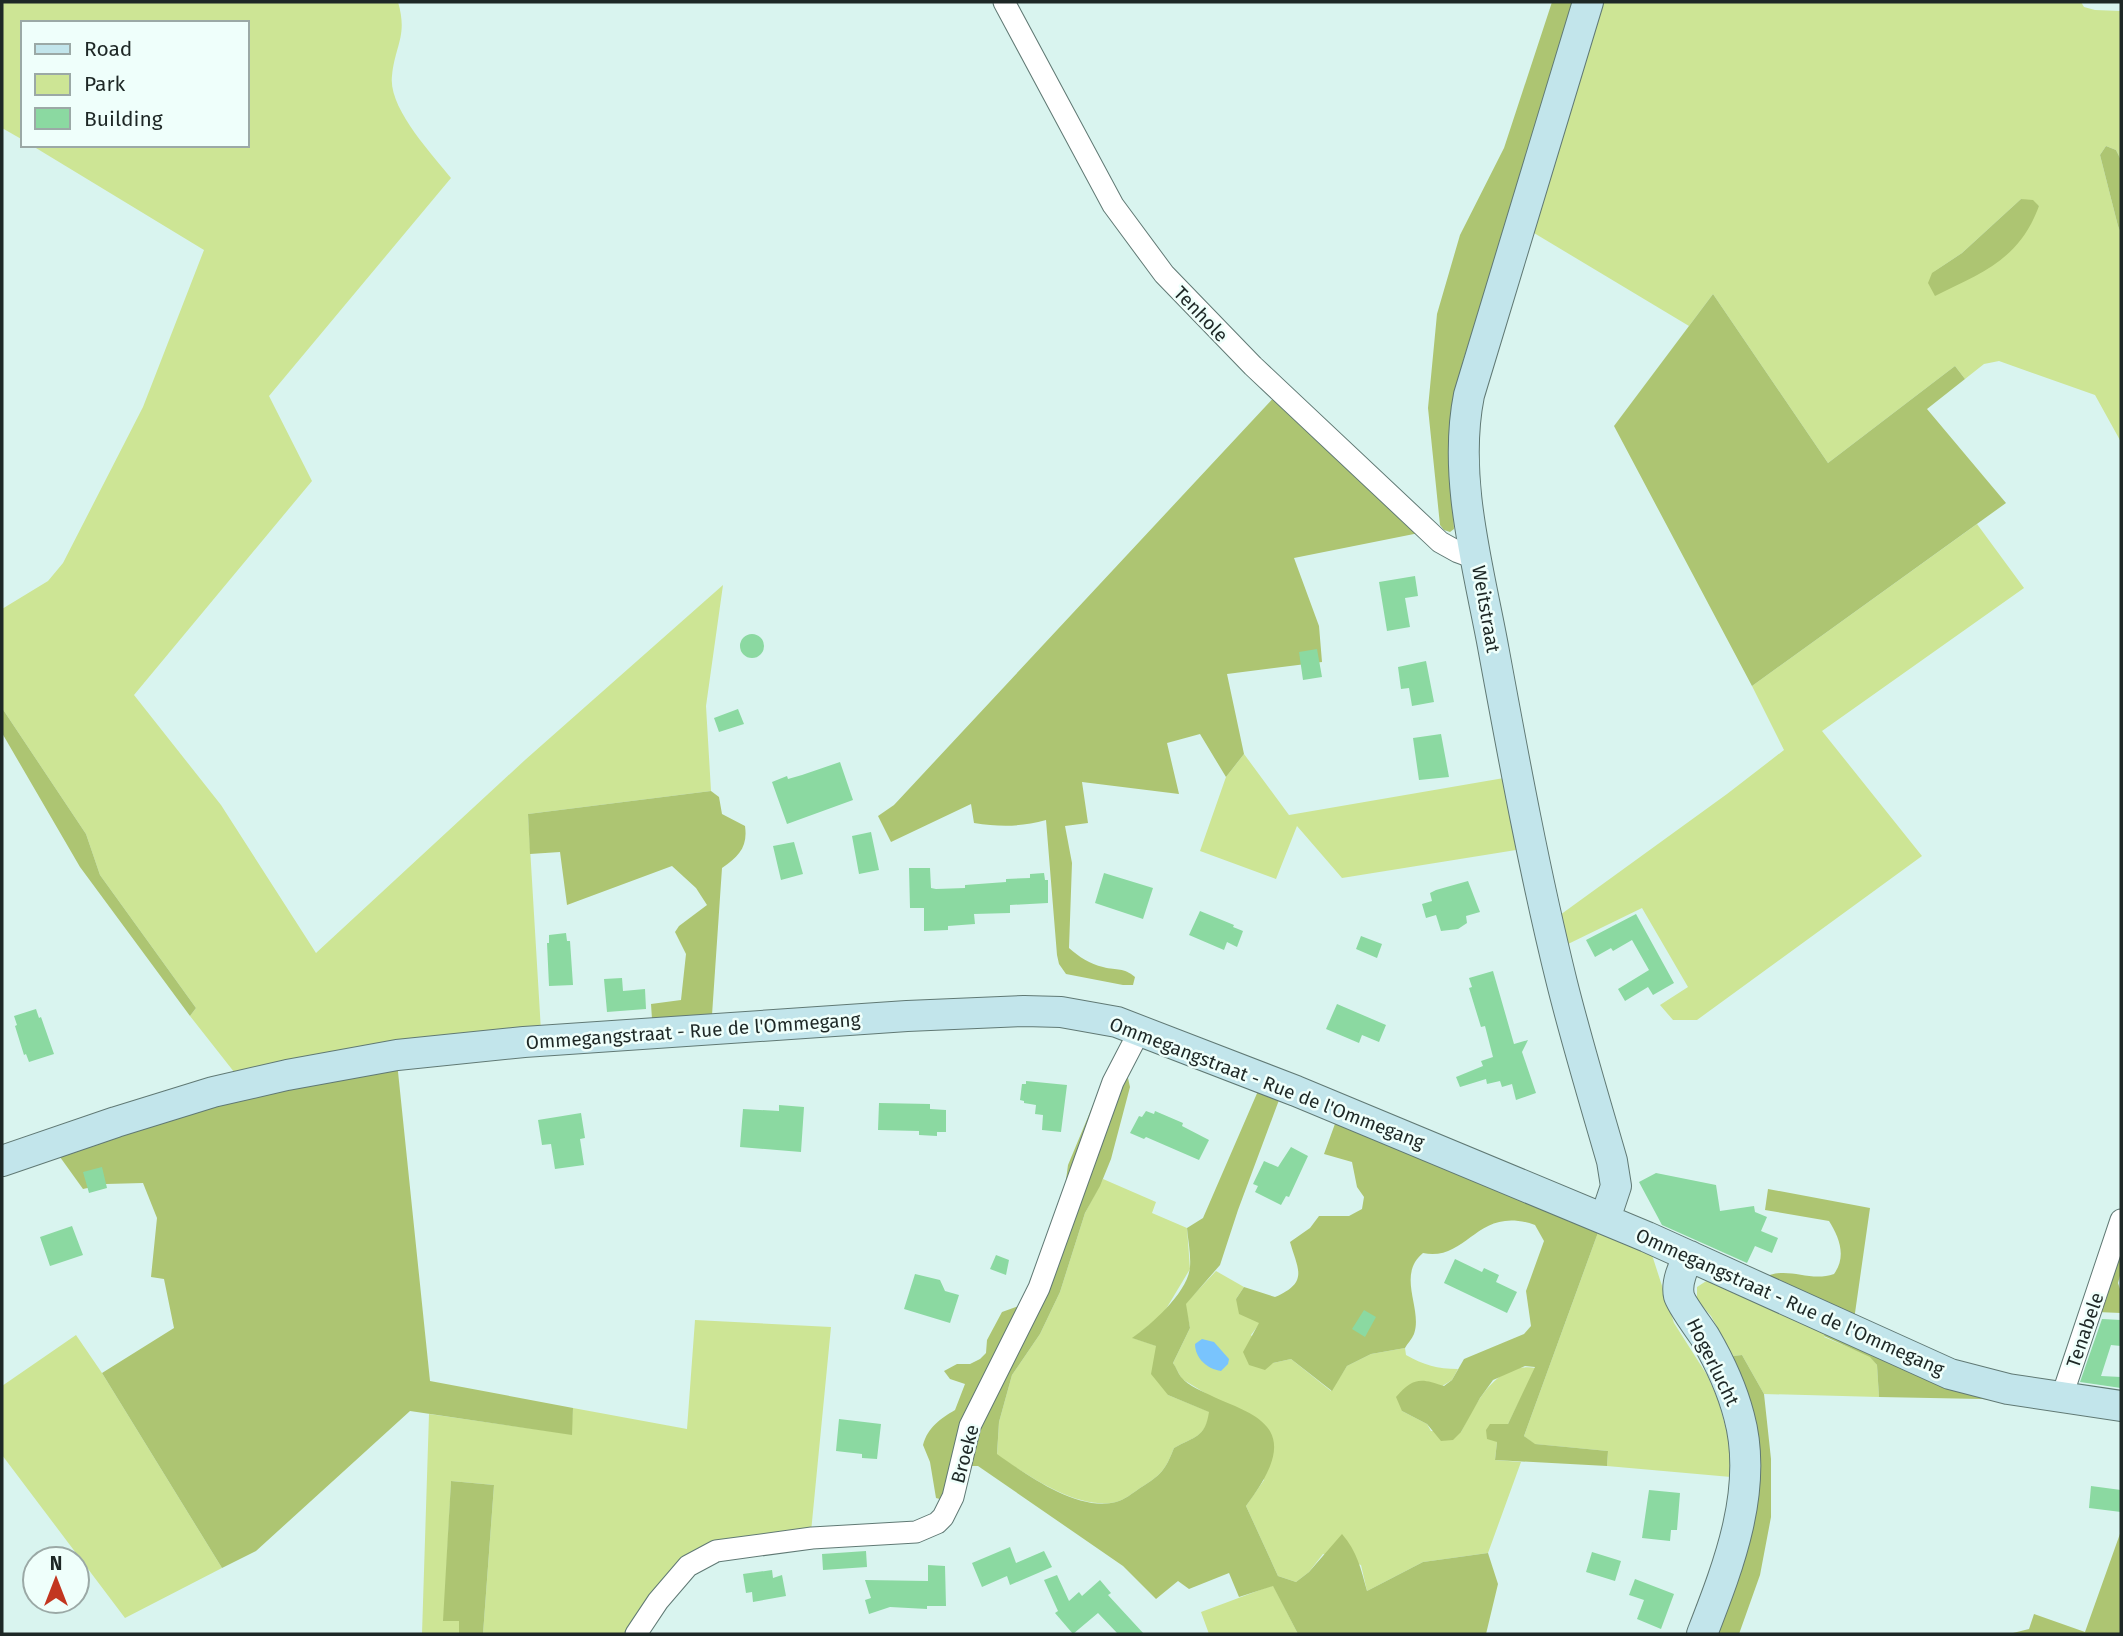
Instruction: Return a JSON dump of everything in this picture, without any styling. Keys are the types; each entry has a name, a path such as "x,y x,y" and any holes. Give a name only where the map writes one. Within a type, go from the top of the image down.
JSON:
{"main road":[{"name":"Weitstraat","path":"1587,2 1469,395 1466,412 1465,471 1477,559 1521,799 1563,985 1612,1161 1616,1186 1605,1219"},
{"name":"Ommegangstraat - Rue de l'Ommegang","path":"2,1161 116,1122 240,1085 369,1059 432,1050 613,1035 1011,1011 1074,1014 1110,1020 1234,1066 1605,1219 1950,1374 2061,1399 2121,1406"},
{"name":"Hogerlucht","path":"1690,1256 1680,1276 1679,1296 1709,1343 1727,1383 1739,1417 1745,1456 1742,1507 1728,1565 1702,1634"}],"street":[{"name":"Tenhole","path":"1004,2 1113,205 1176,288 1245,359 1440,542 1477,559"},
{"name":"Broeke","path":"635,1634 658,1601 688,1566 716,1551 812,1538 916,1532 943,1517 953,1497 970,1426 1039,1288 1113,1082 1140,1030"},
{"name":"Tenabele","path":"2061,1399 2121,1220"}],"green space":[{"path":"2,2 398,2 402,24 392,76 393,89 397,102 413,130 451,178 269,396 312,481 134,695 221,805 316,953 525,760 723,585 706,706 711,791 528,814 541,1031 238,1077 190,1016 196,1008 100,875 86,834 2,708 2,609 48,581 63,563 143,407 204,250 34,147 248,147 248,21 21,21 21,139 2,128"},
{"path":"1552,2 1574,2 1463,361 1453,416 1454,529 1450,532 1440,525 1428,408 1437,314 1460,235 1504,148"},
{"path":"1602,2 2081,2 2084,7 2095,10 2121,11 2121,160 2116,150 2106,146 2100,155 2121,233 2121,442 2095,395 1999,361 1984,364 1965,379 1955,366 1828,463 1713,294 1689,326 1534,233","holes":["2021,199 2039,206 1932,273 1962,253"]},
{"path":"2106,146 2116,150 2121,160 2121,233 2100,155"},
{"path":"2021,199 2033,200 2039,206 2031,224 2010,252 1984,271 1935,296 1928,283 1932,273 1962,253"},
{"path":"1713,294 1828,463 1955,366 1965,379 1927,409 2006,503 1752,686 1614,426"},
{"path":"1278,393 1419,533 1294,558 1319,626 1322,662 1227,674 1244,754 1226,777 1200,734 1167,743 1179,794 1082,782 1088,823 1065,826 1072,863 1069,948 1094,964 1124,970 1135,977 1133,985 1123,985 1066,974 1057,955 1046,820 1010,826 974,823 971,804 891,842 878,816 894,805"},
{"path":"1977,524 2024,588 1822,731 1922,856 1697,1020 1673,1020 1660,1005 1688,987 1642,908 1566,945 1560,915 1784,750 1752,686"},
{"path":"2,708 86,834 100,875 196,1008 190,1016 80,867 2,733"},
{"path":"1244,754 1289,815 1504,778 1516,850 1342,878 1297,826 1276,879 1200,851 1226,777"},
{"path":"711,791 719,797 722,814 745,826 746,833 741,850 722,868 712,1015 652,1019 651,1004 681,1000 686,954 675,932 707,905 696,888 672,866 567,905 560,852 530,854 528,814"},
{"path":"397,1062 430,1381 573,1408 572,1435 410,1411 256,1551 222,1568 102,1373 174,1328 164,1279 151,1277 157,1218 143,1183 106,1184 83,1189 60,1157 100,1142 97,1134"},
{"path":"1113,1067 1128,1078 1130,1087 1111,1159 1085,1213 1060,1292 1040,1334 1012,1375 999,1422 997,1454 1053,1490 1086,1502 1101,1504 1122,1500 1153,1480 1162,1472 1174,1448 1202,1432 1209,1412 1168,1395 1151,1374 1156,1346 1132,1338 1159,1316 1183,1287 1190,1267 1187,1228 1203,1218 1258,1091 1279,1100 1220,1265 1186,1304 1190,1328 1173,1363 1188,1383 1256,1417 1272,1436 1274,1447 1269,1468 1246,1506 1278,1576 1296,1582 1309,1572 1342,1534 1355,1554 1367,1591 1423,1562 1488,1553 1498,1584 1486,1634 1298,1634 1273,1586 1239,1597 1229,1573 1189,1589 1178,1581 1156,1599 1123,1566 978,1466 957,1466 947,1501 936,1498 930,1462 923,1445 935,1424 955,1410 965,1384 950,1379 944,1371 957,1364 970,1364 986,1353 987,1340 1002,1312 1019,1306 1035,1308 1068,1165 1103,1081"},
{"path":"1336,1121 1600,1227 1524,1436 1535,1444 1608,1451 1607,1466 1495,1460 1497,1442 1487,1439 1486,1430 1490,1424 1508,1424 1535,1367 1525,1366 1493,1380 1461,1432 1453,1440 1441,1441 1427,1424 1402,1411 1396,1397 1407,1386 1418,1381 1444,1386 1452,1380 1464,1359 1524,1334 1531,1326 1526,1291 1544,1241 1535,1225 1515,1221 1499,1222 1451,1249 1438,1254 1423,1253 1411,1271 1416,1324 1412,1338 1405,1348 1371,1354 1347,1366 1332,1391 1291,1359 1273,1363 1265,1370 1249,1365 1243,1352 1259,1323 1239,1314 1236,1299 1244,1287 1275,1297 1286,1291 1293,1286 1298,1274 1290,1242 1310,1228 1319,1216 1349,1216 1362,1209 1364,1197 1357,1187 1352,1162 1324,1154"},
{"path":"1103,1179 1156,1202 1152,1213 1187,1228 1190,1269 1163,1314 1133,1338 1157,1346 1168,1395 1210,1412 1202,1432 1174,1448 1158,1476 1122,1500 1101,1503 1086,1501 1054,1489 997,1455 999,1422 1012,1375 1040,1334 1060,1292 1085,1213"},
{"path":"1768,1189 1870,1208 1854,1320 1761,1279 1779,1273 1815,1276 1834,1274 1841,1254 1836,1234 1829,1221 1765,1210"},
{"path":"1600,1227 1647,1247 1653,1258 1674,1323 1707,1375 1718,1400 1728,1436 1731,1477 1607,1466 1608,1451 1534,1444 1524,1436"},
{"path":"2121,1236 2121,1272 2118,1283 2121,1313 2097,1312"},
{"path":"1216,1271 1244,1287 1236,1299 1260,1323 1251,1335 1273,1363 1291,1359 1331,1391 1347,1366 1371,1354 1405,1348 1406,1355 1425,1364 1458,1369 1452,1380 1402,1411 1427,1424 1431,1431 1461,1432 1489,1386 1510,1371 1536,1368 1508,1424 1490,1424 1497,1442 1495,1460 1521,1462 1488,1553 1423,1562 1367,1591 1361,1565 1323,1554 1309,1572 1296,1582 1278,1576 1246,1506 1264,1480 1205,1393 1182,1379 1173,1363 1190,1328 1185,1304"},
{"path":"1711,1278 1828,1327 1824,1337 1870,1356 1877,1365 1879,1397 1764,1394 1742,1355 1733,1356 1711,1316 1697,1300 1697,1287"},
{"path":"695,1320 831,1327 811,1532 704,1549 629,1634 483,1634 494,1485 451,1481 444,1621 459,1621 459,1634 422,1634 429,1414 571,1434 573,1408 687,1429"},
{"path":"1828,1327 2043,1405 1982,1399 1879,1397 1877,1365 1870,1357 1824,1336"},
{"path":"76,1335 222,1568 125,1618 91,1573 91,1545 70,1545 2,1455 2,1386"},
{"path":"1742,1355 1764,1394 1771,1459 1771,1517 1760,1575 1739,1634 1715,1634 1753,1414 1733,1356"},
{"path":"451,1481 494,1485 483,1634 459,1634 459,1621 443,1621"},
{"path":"2121,1531 2121,1634 2009,1634 2029,1629 2034,1614 2085,1632"},
{"path":"1273,1585 1298,1634 1209,1634 1201,1612"}],"water":[{"path":"1202,1339 1214,1342 1229,1359 1221,1371 1211,1368 1200,1358 1195,1344"}],"building":[{"path":"1415,576 1418,596 1405,598 1410,627 1387,631 1379,582"},
{"path":"752,634 761,637 764,646 761,655 752,658 743,655 740,646 743,637"},
{"path":"1317,649 1322,677 1303,680 1299,652"},
{"path":"1426,661 1434,702 1412,706 1409,688 1401,689 1398,667"},
{"path":"738,709 744,724 719,732 714,718"},
{"path":"1441,734 1449,777 1419,780 1413,738"},
{"path":"840,762 853,800 787,824 772,782"},
{"path":"871,832 879,870 859,874 852,836"},
{"path":"794,842 803,874 781,880 773,846"},
{"path":"909,868 930,868 931,888 936,889 1006,882 1006,879 1030,878 1030,874 1044,873 1045,880 1048,880 1048,903 1010,905 1010,913 974,914 975,924 948,926 948,930 924,931 924,908 910,908"},
{"path":"1104,873 1153,888 1143,919 1095,903"},
{"path":"1468,881 1480,912 1466,916 1467,923 1458,929 1441,931 1436,915 1426,918 1422,904 1432,901 1430,893 1436,890"},
{"path":"1200,911 1243,931 1237,947 1227,942 1224,950 1189,935"},
{"path":"1636,914 1674,983 1653,995 1648,987 1625,1001 1618,989 1649,970 1632,940 1595,957 1586,940"},
{"path":"566,933 567,941 570,941 573,985 549,986 549,935"},
{"path":"1361,936 1382,944 1377,958 1356,949"},
{"path":"1493,971 1514,1044 1528,1040 1522,1052 1536,1093 1516,1100 1512,1084 1502,1087 1500,1081 1487,1084 1486,1079 1460,1087 1456,1077 1483,1066 1481,1061 1493,1057 1485,1026 1481,1027 1469,988 1472,987 1469,978"},
{"path":"622,978 623,991 645,989 646,1009 607,1012 604,979"},
{"path":"1337,1004 1386,1025 1379,1042 1362,1035 1359,1043 1326,1029"},
{"path":"36,1009 54,1054 29,1062 26,1054 24,1055 14,1016"},
{"path":"1026,1081 1067,1085 1061,1132 1042,1130 1043,1115 1035,1114 1036,1105 1020,1100 1022,1084 1026,1084"},
{"path":"879,1103 930,1104 930,1109 946,1110 946,1132 937,1132 937,1136 919,1135 919,1131 878,1130"},
{"path":"779,1105 804,1107 801,1152 740,1147 743,1109 779,1111"},
{"path":"1146,1111 1154,1114 1155,1111 1183,1123 1182,1126 1209,1140 1199,1160 1146,1137 1144,1139 1130,1133 1139,1116 1142,1117"},
{"path":"581,1113 585,1138 580,1139 584,1165 555,1169 551,1144 542,1145 538,1120"},
{"path":"1291,1147 1308,1156 1289,1197 1286,1196 1281,1205 1255,1192 1258,1186 1253,1184 1264,1161 1278,1167"},
{"path":"102,1167 107,1188 89,1193 83,1172"},
{"path":"1656,1173 1716,1185 1720,1211 1754,1206 1755,1212 1767,1217 1761,1231 1778,1238 1772,1253 1755,1246 1747,1263 1662,1225 1639,1182"},
{"path":"72,1226 83,1255 50,1266 40,1237"},
{"path":"996,1255 1009,1260 1006,1275 990,1269"},
{"path":"1455,1259 1482,1272 1484,1268 1499,1275 1496,1282 1517,1292 1507,1313 1444,1283"},
{"path":"915,1274 940,1280 945,1291 959,1295 950,1323 904,1309"},
{"path":"1364,1310 1376,1317 1365,1337 1352,1329"},
{"path":"2102,1319 2121,1320 2121,1346 2111,1345 2101,1376 2121,1377 2121,1388 2080,1382"},
{"path":"839,1419 881,1424 877,1459 836,1451"},
{"path":"2091,1486 2121,1490 2121,1512 2089,1508"},
{"path":"1649,1490 1680,1493 1677,1530 1671,1530 1670,1541 1642,1538"},
{"path":"1010,1547 1016,1563 1044,1551 1052,1567 1010,1585 1007,1576 982,1587 972,1563"},
{"path":"866,1551 867,1567 823,1570 822,1554"},
{"path":"1592,1552 1621,1561 1615,1581 1586,1572"},
{"path":"928,1565 945,1566 946,1606 927,1606 927,1609 890,1607 869,1614 865,1600 871,1598 865,1580 928,1581"},
{"path":"772,1570 773,1578 782,1575 786,1596 753,1602 752,1592 746,1593 743,1574"},
{"path":"1057,1575 1069,1601 1079,1592 1082,1596 1100,1580 1111,1593 1108,1595 1144,1634 1118,1634 1098,1613 1073,1634 1055,1613 1058,1611 1044,1580"},
{"path":"1635,1579 1674,1594 1661,1629 1637,1619 1644,1600 1629,1595"}]}
